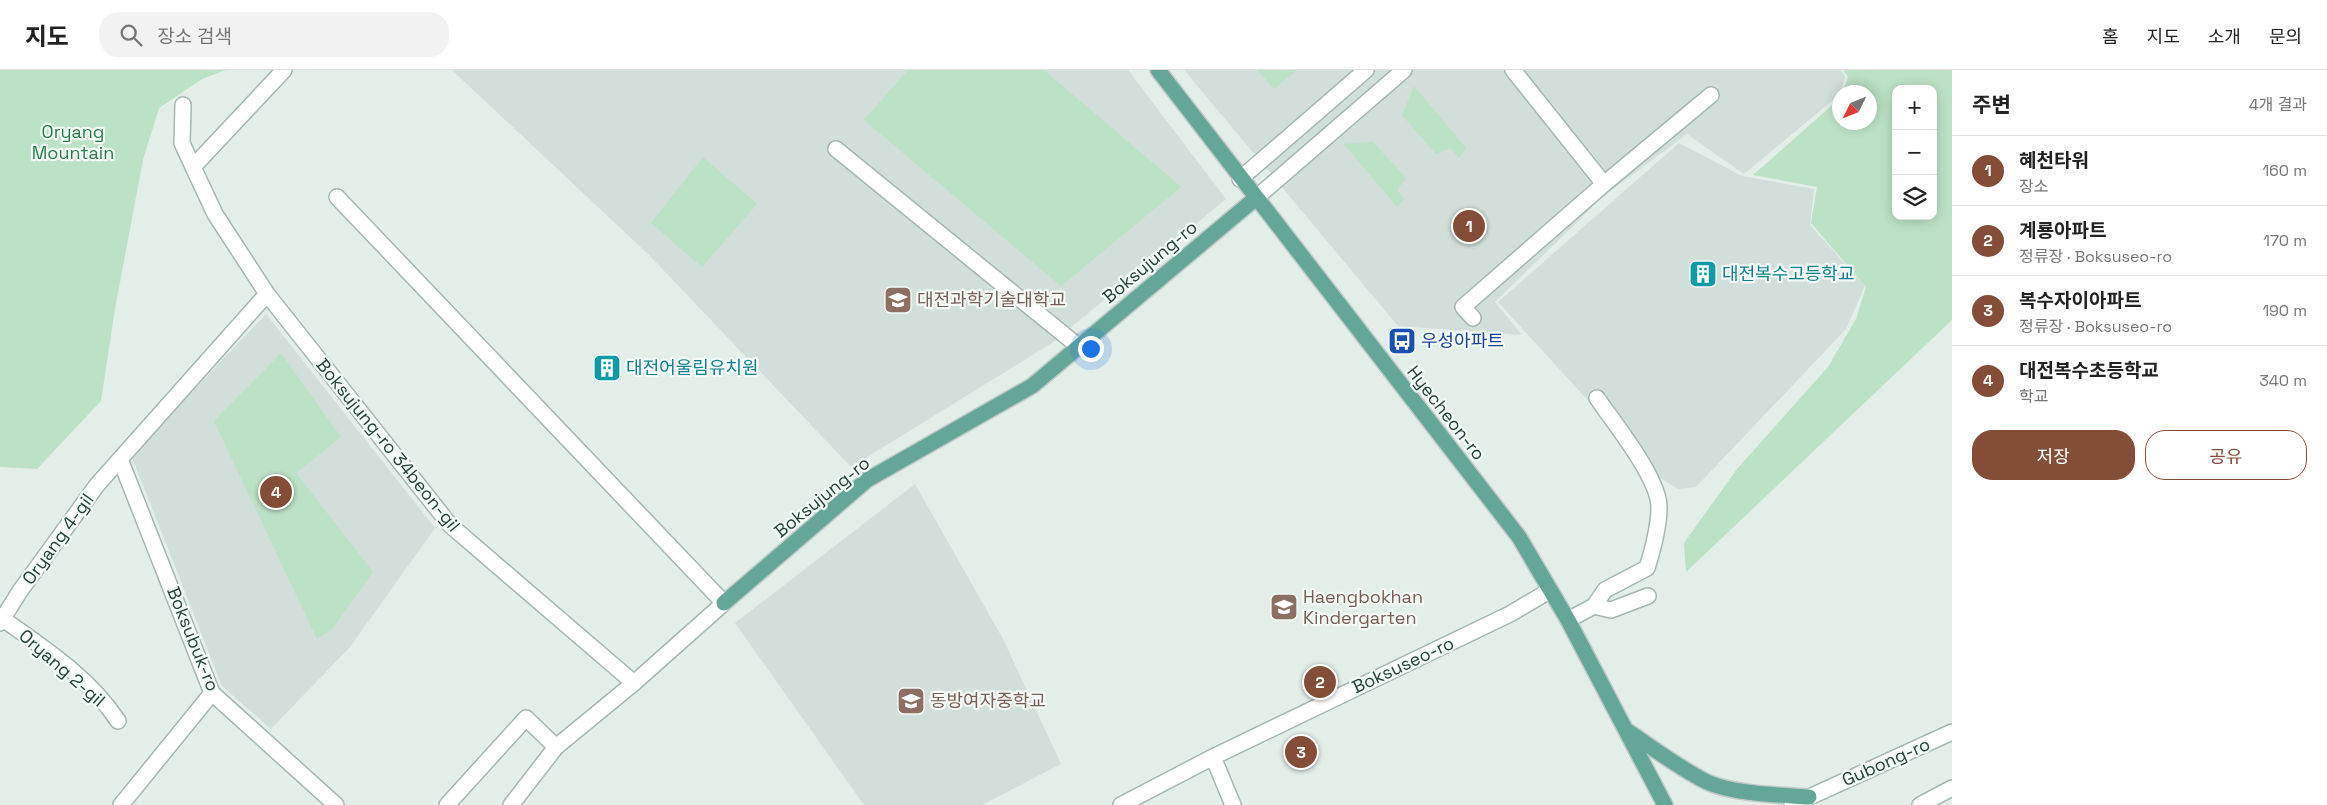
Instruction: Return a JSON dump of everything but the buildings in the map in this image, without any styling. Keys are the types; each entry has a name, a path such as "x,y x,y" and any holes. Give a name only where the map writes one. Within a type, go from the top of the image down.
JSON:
{"main road":[{"name":"Hyecheon-ro","path":"1158,70 1240,179 1519,537 1568,620 1665,805"},
{"name":"Boksujung-ro","path":"724,603 866,480 1032,386 1256,198"},
{"path":"1627,730 1669,760 1708,783 1756,794 1809,797"}],"street":[{"path":"193,166 284,70"},
{"path":"1240,179 1366,70"},
{"path":"1256,198 1404,70"},
{"path":"1513,70 1604,184"},
{"path":"1473,318 1464,307 1604,184 1711,95"},
{"name":"Boksujung-ro 34beon-gil","path":"183,105 182,143 215,214 267,294 450,526 634,683"},
{"path":"836,149 1078,346"},
{"path":"337,197 724,603"},
{"path":"120,459 267,294"},
{"path":"1568,620 1594,606 1605,590 1647,568 1655,536 1659,506 1653,482 1597,398"},
{"name":"Oryang 4-gil","path":"1,621 97,485 120,459"},
{"name":"Boksubuk-ro","path":"120,459 212,693 336,805"},
{"name":"Boksuseo-ro","path":"1121,805 1213,757 1510,614 1550,591"},
{"path":"1594,606 1611,610 1648,596"},
{"name":"Boksujung-ro","path":"511,805 556,747 634,683 724,603"},
{"name":"Oryang 2-gil","path":"1,621 46,650 90,687 118,721"},
{"path":"121,805 212,693"},
{"path":"447,805 526,718 556,747"},
{"name":"Gubong-ro","path":"1792,805 1952,732"},
{"path":"1213,757 1233,805"},
{"path":"1920,805 1952,788"}],"shaded area":[{"name":"대전과학기술대학교","path":"452,70 1128,70 1226,199 1052,343 851,467 650,256"},
{"path":"1184,70 1841,70 1845,77 1842,85 1832,85 1832,101 1744,174 1687,134 1605,195 1495,302 1522,335 1398,326"},
{"path":"1679,143 1742,176 1814,189 1810,225 1865,286 1846,329 1696,487 1678,489 1657,476 1498,302"},
{"path":"266,314 435,528 350,647 271,729 222,686 131,455"},
{"name":"동방여자중학교","path":"915,484 1003,639 1061,764 982,805 864,805 735,623"}],"green space":[{"name":"Oryang Mountain","path":"0,70 226,70 202,79 159,108 143,160 115,309 101,401 37,469 0,467"},
{"path":"908,70 1044,70 1181,187 1061,286 864,120"},
{"path":"1258,70 1297,70 1274,89"},
{"path":"1843,70 1952,70 1952,320 1686,572 1684,543 1737,469 1828,367 1856,319 1866,287 1811,223 1817,187 1753,175 1832,105 1832,130 1877,130 1877,85 1845,85 1848,77"},
{"path":"1414,86 1466,148 1459,158 1450,148 1436,154 1402,115"},
{"path":"1373,142 1406,178 1397,190 1404,199 1397,207 1344,144"},
{"path":"703,157 757,204 702,267 651,223"},
{"path":"281,353 341,437 296,473 373,572 332,629 317,639 214,421"}],"place":[{"name":"혜천타워","path":"1469,226"},
{"name":"대전복수고등학교","path":"1703,274"},
{"name":"대전과학기술대학교","path":"898,300"},
{"name":"우성아파트","path":"1402,341"},
{"name":"대전어울림유치원","path":"607,368"},
{"name":"대전복수초등학교","path":"276,492"},
{"name":"Haengbokhan Kindergarten","path":"1284,607"},
{"name":"계룡아파트","path":"1320,682"},
{"name":"동방여자중학교","path":"911,701"},
{"name":"복수자이아파트","path":"1301,752"}]}
